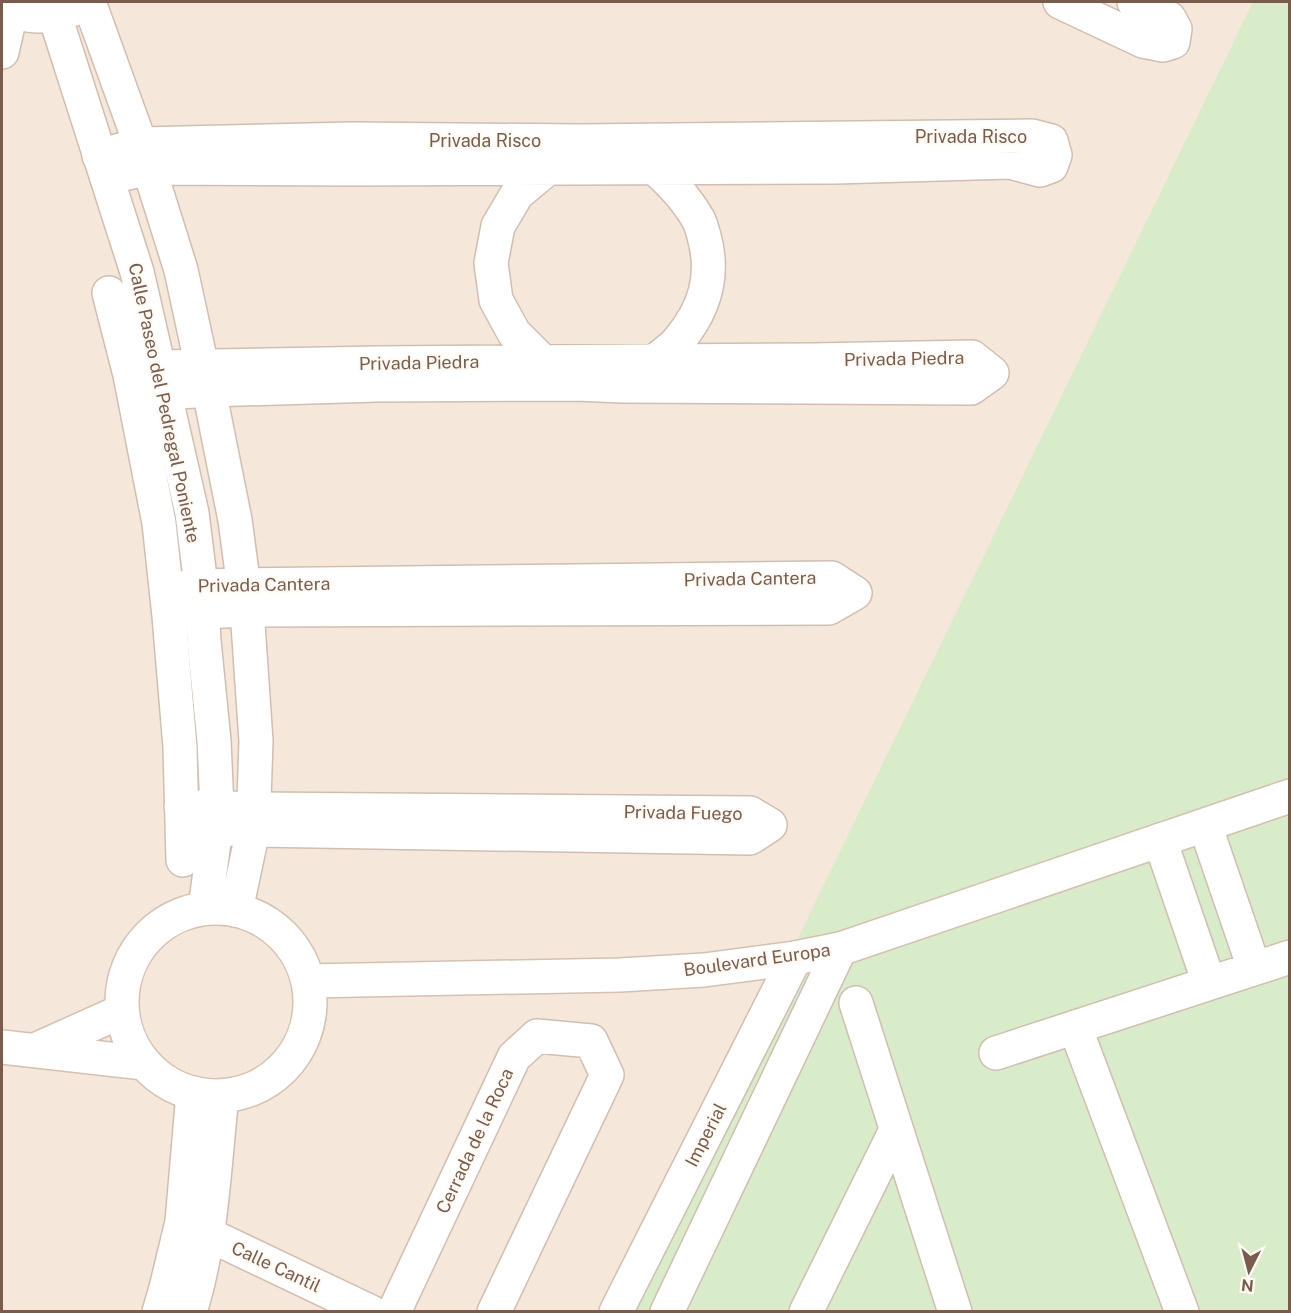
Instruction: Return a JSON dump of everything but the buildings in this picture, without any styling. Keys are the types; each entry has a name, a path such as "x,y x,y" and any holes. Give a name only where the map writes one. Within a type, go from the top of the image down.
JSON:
{"street":[{"path":"2,52 6,9 33,17 55,16 88,2 145,156 181,270 235,520 256,741 253,819 221,909"},
{"path":"1060,2 1143,41 1163,45 1173,42 1175,28 1169,18 1134,2"},
{"name":"Calle Paseo del Pedregal Poniente","path":"55,16 137,272 147,383 192,513 214,741 221,909"},
{"name":"Privada Risco","path":"103,167 145,156 353,154 619,140 834,152 1010,162 1040,170 1051,166 1055,155 1051,141 1032,136 834,152 656,168 548,169 353,154"},
{"path":"619,140 656,168 681,194 699,221 708,252 707,285 697,316 678,342 622,386"},
{"path":"577,384 543,362 514,333 496,300 491,263 498,226 518,194 580,141"},
{"path":"110,293 147,383 180,747 183,860"},
{"name":"Privada Piedra","path":"147,383 377,374 543,362 655,360 811,373 622,386 377,374"},
{"name":"Privada Cantera","path":"168,602 244,597 648,595 829,608 855,593 832,578 648,595"},
{"name":"Boulevard Europa","path":"309,981 620,975 704,970 795,958 840,949 1290,796"},
{"name":"Privada Fuego","path":"182,817 439,821 750,813 770,825 750,838 439,821"},
{"path":"1205,825 1254,968"},
{"path":"1160,840 1209,983"},
{"path":"221,909 261,919 283,935 299,956 309,981 310,1013 301,1044 281,1071 254,1088 207,1095 166,1082 144,1063 129,1039 122,1011 124,982 134,955 152,932 177,916 221,909"},
{"path":"667,1311 840,949"},
{"path":"996,1053 1290,957"},
{"name":"Imperial","path":"616,1311 795,958"},
{"path":"856,1003 955,1311"},
{"path":"33,1051 122,1011"},
{"path":"1075,1027 1182,1311"},
{"name":"Cerrada de la Roca","path":"394,1311 514,1057 537,1036 591,1041 607,1075 494,1311"},
{"path":"2,1047 144,1063"},
{"path":"177,1302 195,1228 207,1095"},
{"path":"806,1311 896,1130"},
{"name":"Calle Cantil","path":"195,1228 370,1311"}],"shaded area":[{"path":"2,2 1289,2 1289,1311 2,1311"}],"green space":[{"path":"1253,2 1289,2 1289,1311 616,1312"}]}
